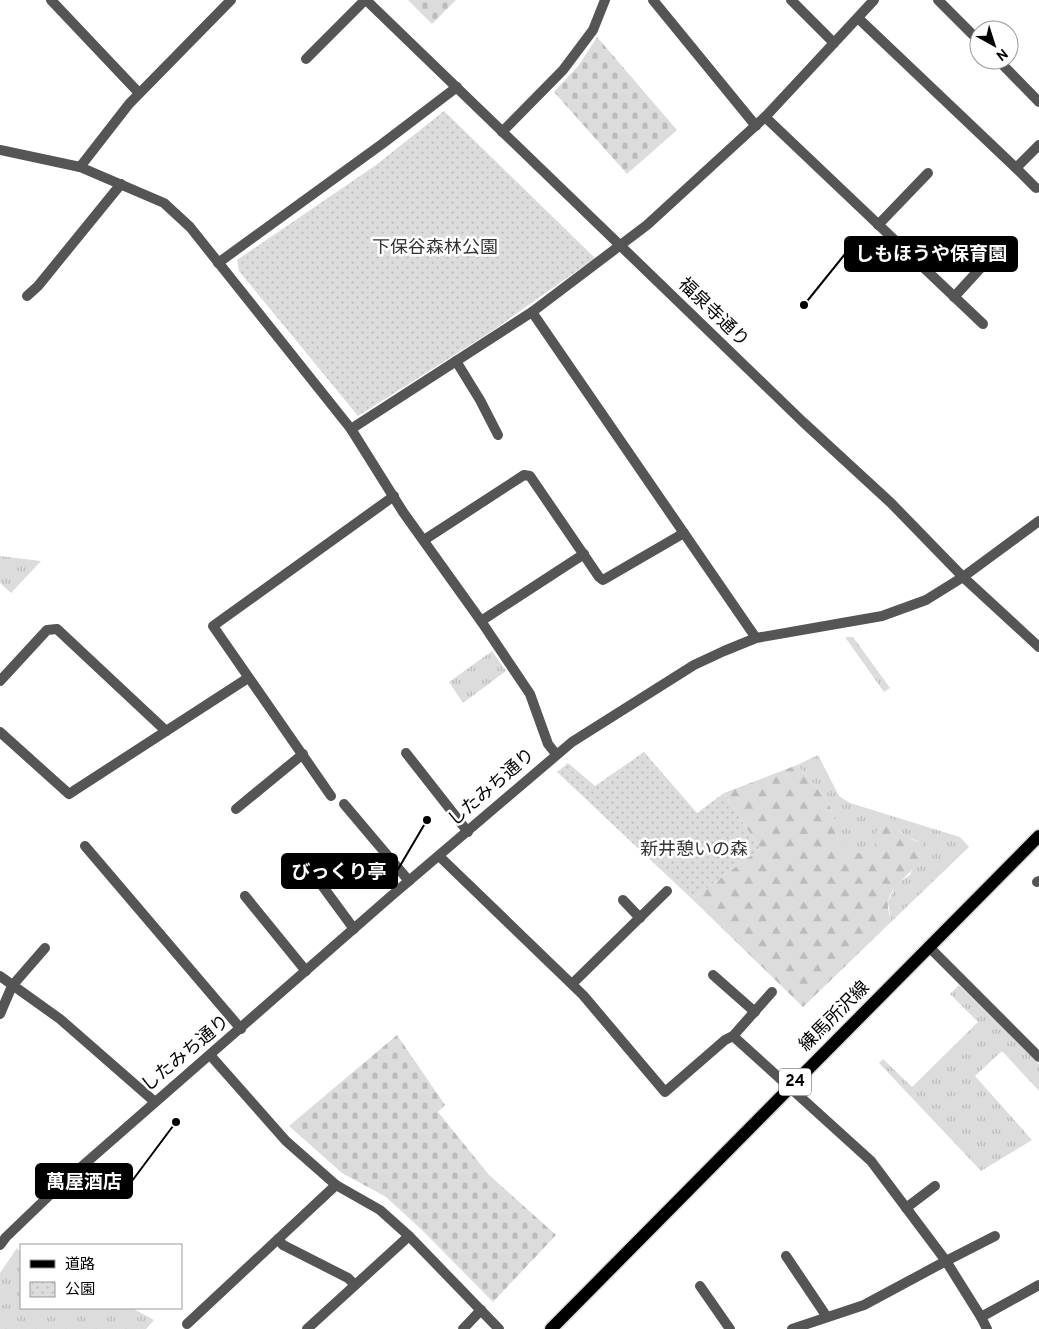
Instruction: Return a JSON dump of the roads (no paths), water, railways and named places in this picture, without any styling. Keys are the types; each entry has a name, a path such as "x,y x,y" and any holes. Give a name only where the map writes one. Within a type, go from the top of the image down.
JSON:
{"main road":[{"name":"練馬所沢線","path":"551,1329 1039,836"}],"street":[{"path":"51,0 139,93"},
{"path":"80,166 139,93 231,0"},
{"path":"306,59 365,0"},
{"name":"福泉寺通り","path":"365,0 803,422 891,503 963,577 1039,647"},
{"path":"502,132 563,70 593,30 605,0"},
{"path":"653,0 756,126"},
{"path":"790,0 834,43"},
{"path":"351,429 532,312 647,226 756,126 874,0"},
{"path":"938,0 969,31"},
{"path":"858,18 1036,188"},
{"path":"1008,70 1039,102"},
{"path":"218,263 382,144 456,87"},
{"path":"765,117 983,324"},
{"path":"1016,168 1039,144"},
{"path":"0,150 80,166 164,203 190,227 351,429 394,496 482,621 530,694 548,744 556,754"},
{"path":"878,225 928,173"},
{"path":"27,296 38,286 121,184"},
{"path":"954,296 987,260"},
{"path":"532,312 756,638"},
{"path":"456,361 480,400 498,435"},
{"path":"424,540 527,475 603,580 684,533"},
{"path":"331,796 214,631 213,626 394,496"},
{"name":"したみち通り","path":"0,1245 56,1189 556,754 694,665 756,638 882,616 926,600 963,577 1039,521"},
{"path":"482,621 584,554"},
{"path":"0,681 47,630 57,629 166,731"},
{"path":"0,732 69,794 248,678"},
{"path":"406,752 468,832"},
{"path":"236,809 303,754"},
{"path":"344,804 409,881"},
{"path":"85,846 241,1029"},
{"path":"439,856 572,984 665,1092 725,1040 733,1036 772,992"},
{"path":"304,861 354,929"},
{"path":"572,984 667,891"},
{"path":"245,896 306,971"},
{"path":"622,900 640,918"},
{"path":"929,947 1039,1057"},
{"path":"0,1014 12,986 45,948"},
{"path":"713,975 755,1012"},
{"path":"0,976 56,1015 155,1102"},
{"path":"733,1036 871,1162 946,1261 987,1329"},
{"path":"210,1056 286,1142 336,1185 380,1210 409,1236 499,1329"},
{"path":"187,1324 336,1185"},
{"path":"906,1208 935,1186"},
{"path":"307,1329 409,1236"},
{"path":"792,1329 864,1305 995,1236"},
{"path":"278,1239 284,1245 348,1278 355,1285"},
{"path":"786,1256 827,1317"},
{"path":"981,1317 1039,1285"},
{"path":"700,1286 730,1329"},
{"path":"463,1329 481,1310"}],"place":[{"name":"しもほうや保育園","path":"804,305"},
{"name":"びっくり亭","path":"427,820"},
{"name":"萬屋酒店","path":"176,1122"}],"park label":[{"name":"下保谷森林公園","path":"435,248"},
{"name":"新井憩いの森","path":"694,850"}]}
